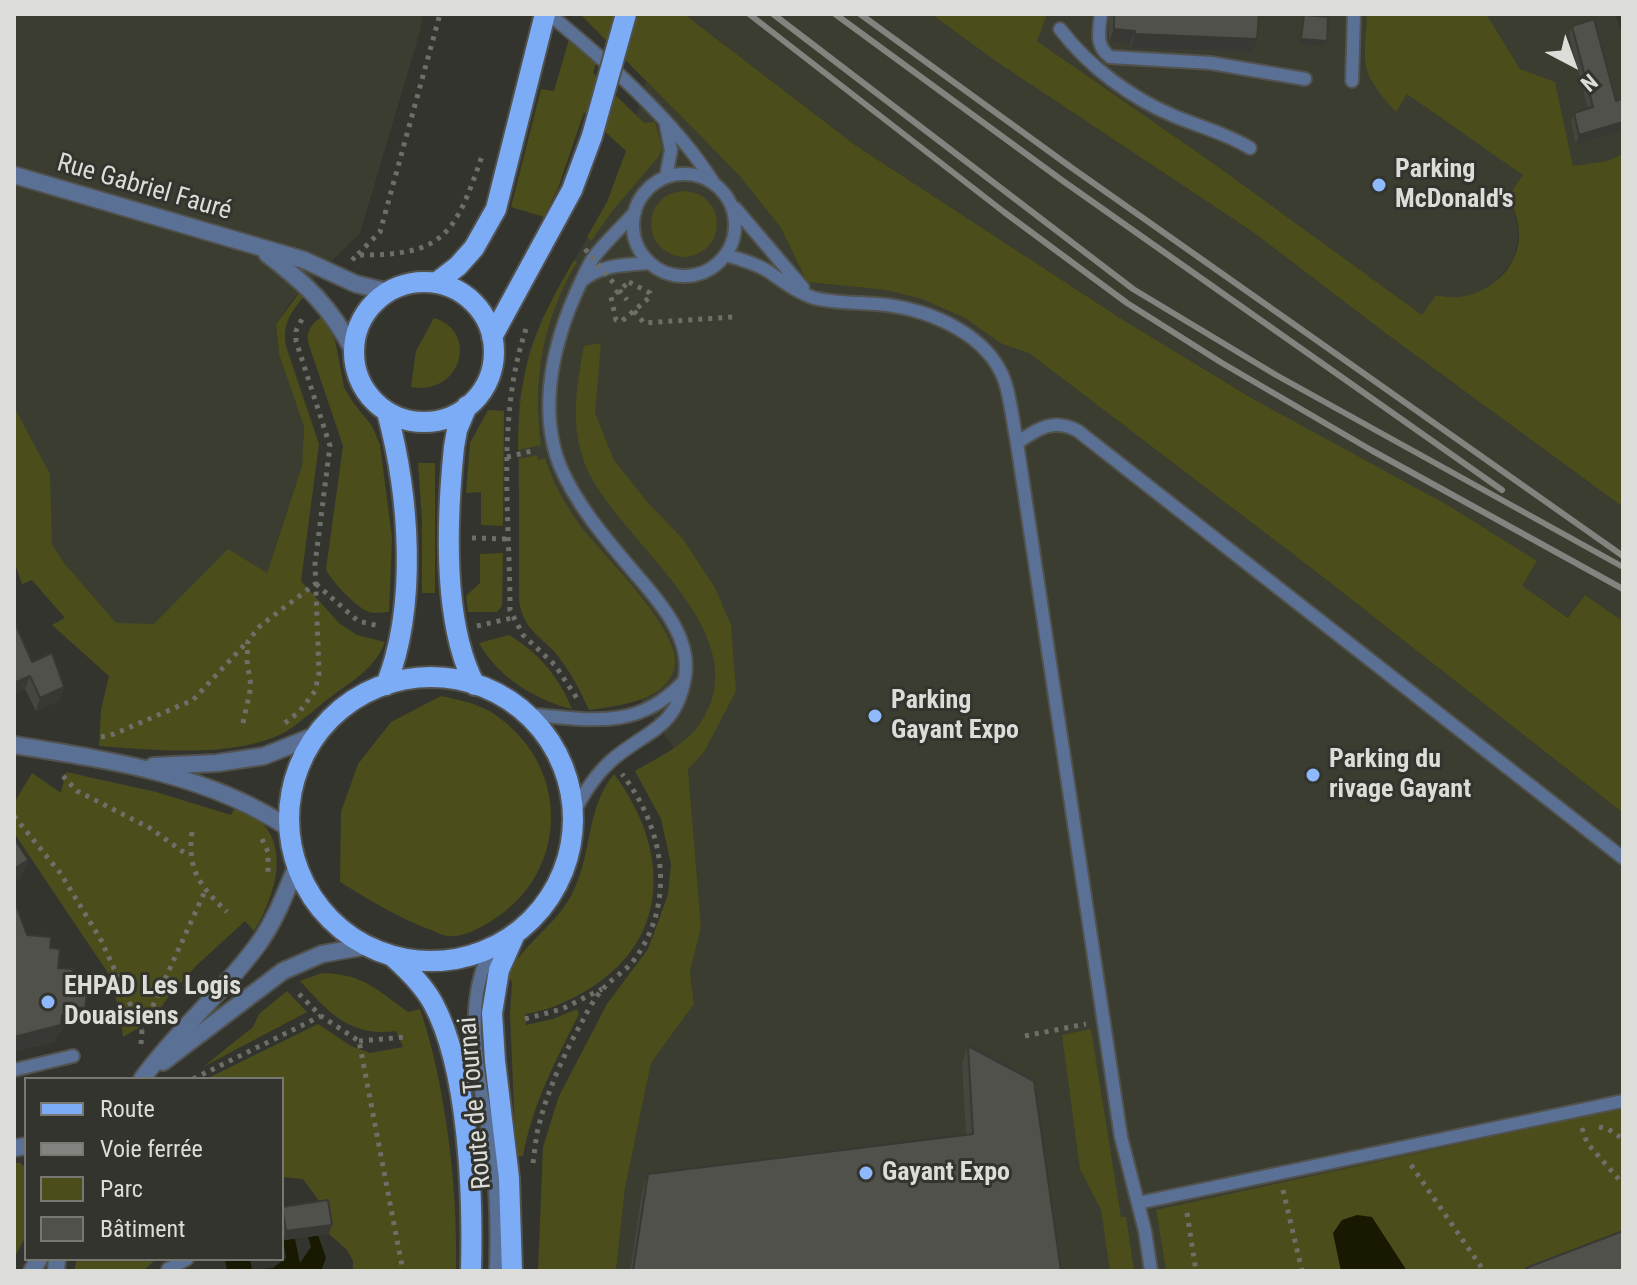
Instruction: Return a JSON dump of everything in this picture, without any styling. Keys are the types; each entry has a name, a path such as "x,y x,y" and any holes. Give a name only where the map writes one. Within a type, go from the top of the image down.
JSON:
{"main road":[{"path":"436,283 458,266 474,248 492,217 547,14"},
{"path":"492,337 572,190 592,136 626,14"},
{"path":"436,283 453,289 475,305 486,320 494,356 490,375 481,392 451,416 433,422 405,420 387,412 372,399 360,382 354,352 361,322 373,305 389,292 407,284 436,283"},
{"path":"467,406 454,447 451,554 453,611 460,646 475,685"},
{"path":"386,685 401,629 406,543 401,476 387,412"},
{"path":"431,678 475,685 502,697 526,714 547,738 568,782 573,814 571,844 555,888 537,913 515,934 492,948 464,957 436,961 392,956 367,946 329,918 310,894 297,865 290,829 291,799 298,772 319,734 354,701 386,685 431,678"},
{"name":"Route de Tournai","path":"512,1271 509,1178 492,1013 499,970 515,934"},
{"name":"Route de Tournai","path":"392,956 419,983 433,1003 451,1051 471,1187 471,1271"}],"street":[{"name":"Rue Gabriel Fauré","path":"14,175 304,260 364,287 389,292"},
{"name":"Rue Gabriel Fauré","path":"259,248 320,299 354,352"},
{"path":"139,767 217,763 264,756 319,734"},
{"path":"14,745 139,767 198,784 246,804 290,829"},
{"path":"144,1077 161,1053 260,942 281,905 297,865"},
{"path":"145,1077 283,971 322,954 367,946"}],"lane":[{"path":"547,14 585,44 665,122 697,157 713,182 792,278 815,298"},
{"path":"1101,14 1100,48 1110,57 1211,63 1305,79"},
{"path":"1352,81 1354,14"},
{"path":"1060,29 1079,53 1144,102 1234,138 1250,148"},
{"path":"665,122 671,150 666,177"},
{"path":"573,814 602,770 667,720 680,701 687,668 671,620 660,602 587,515 571,489 553,446 550,417 552,366 565,317 580,282 594,257 635,212 646,191 666,177 690,174 713,182"},
{"path":"635,212 633,228 636,243 650,263 668,274 688,276 708,271 726,255 736,224 729,199"},
{"path":"726,255 766,270 794,290 815,298 906,308 945,321 960,330 999,369 1005,383 1017,443 1121,1137 1151,1271"},
{"path":"580,282 591,273 610,266 650,263"},
{"path":"1017,443 1045,426 1067,425 1078,431 1623,858"},
{"path":"526,714 586,719 635,716 659,704 685,681"},
{"path":"492,948 481,973 476,1025 494,1169 496,1271"},
{"path":"14,1070 73,1056"},
{"path":"1138,1203 1623,1101"}],"path":[{"path":"336,276 380,232 440,14"},
{"path":"357,255 394,255 430,244 440,237 466,204 484,150"},
{"path":"585,249 627,300"},
{"path":"629,282 650,293 650,297 622,321 616,320 611,297 618,288 629,282"},
{"path":"264,756 272,737 300,711 315,691 319,673 315,564 330,446 296,341 299,323 320,299"},
{"path":"634,311 644,323 733,317"},
{"path":"507,457 535,450"},
{"path":"472,538 510,539"},
{"path":"87,740 114,734 193,700 260,626 315,583"},
{"path":"243,723 251,686 248,641"},
{"path":"37,749 77,791 150,828 189,856 205,891 227,912"},
{"path":"246,804 242,816 265,845 269,861 267,880"},
{"path":"14,816 61,874 101,940 142,1030"},
{"path":"189,856 192,832"},
{"path":"140,1054 142,1030 205,891"},
{"path":"525,1019 562,1009 603,989"},
{"path":"299,994 321,1016 359,1041 406,1037"},
{"path":"197,1077 321,1016"},
{"path":"1025,1036 1103,1020"},
{"path":"359,1041 403,1271"},
{"path":"1577,1110 1587,1143 1623,1184"},
{"path":"1410,1164 1484,1271"},
{"path":"1279,1174 1302,1271"},
{"path":"1183,1194 1196,1271"}],"shaded area":[{"path":"14,14 422,14 421,28 360,233 290,302 276,324 279,354 304,427 302,466 267,573 148,698 101,710 109,676 52,625 65,618 32,580 22,584 14,561"},
{"path":"684,14 931,14 997,62 1253,232 1623,507 1623,621 1585,595 1569,618 1521,586 1537,562 1253,399 1120,318 855,145"},
{"path":"986,14 1615,14 1623,37 1623,154 1607,161 1524,175 1509,195 1519,231 1514,259 1494,284 1475,295 1451,299 1422,315 1217,166 1037,41"},
{"path":"646,81 738,174 781,228 807,282 886,290 922,299 965,318 1002,344 1029,353 1323,577 1623,813 1623,1108 1156,1211 1166,1271 616,1271 625,1188 651,1063 694,1004 690,972 701,927 688,769 640,699 589,710 577,682 555,652 535,635 518,483 519,402 529,353 542,318 620,173"},
{"path":"1357,1215 1372,1217 1407,1271 1341,1271 1333,1233 1342,1220"},
{"path":"318,1235 326,1258 321,1271 227,1271 225,1261 250,1261 252,1270 273,1268 286,1258 284,1240 295,1239 300,1263 311,1247 308,1237"}],"green space":[{"path":"580,14 684,14 855,145 1120,318 1253,399 1449,506 1537,561 1522,586 1568,618 1585,595 1623,621 1623,813 1323,577 1029,353 1002,344 965,318 922,299 886,290 807,282 781,228 738,174"},
{"path":"931,14 1047,14 1037,41 1217,166 1422,315 1436,295 1466,296 1493,284 1504,274 1518,248 1517,218 1509,195 1523,175 1407,94 1396,112 1375,87 1366,68 1367,14 1486,14 1520,69 1555,82 1573,166 1607,161 1623,154 1623,507 1253,232 997,62"},
{"path":"570,36 596,63 593,73 644,123 655,122 662,148 659,156 591,241 587,237 607,202 626,151 584,112 558,188 544,217 511,207 541,89 554,91"},
{"path":"684,191 707,201 717,224 707,247 684,257 661,247 651,224 661,201"},
{"path":"574,260 577,262 556,306 543,350 538,397 541,445 518,450 521,395 531,350 548,308"},
{"path":"300,292 304,296 287,325 286,346 319,444 301,581 340,624 357,635 385,642 371,665 358,677 293,727 267,740 244,746 195,750 99,746 101,710 109,676 52,625 65,618 32,580 22,584 14,561 14,407 50,474 52,544 64,563 116,623 154,624 228,549 267,573 302,466 304,427 279,354 276,324"},
{"path":"322,316 335,340 344,387 372,426 380,445 392,538 389,612 369,612 358,605 344,593 326,569 343,446 308,342 309,330"},
{"path":"434,318 448,325 457,336 460,348 458,361 453,373 442,382 428,387 411,387 416,351"},
{"path":"601,343 595,413 614,460 648,503 683,539 715,588 731,625 736,691 704,752 688,769 701,927 690,972 694,1004 651,1063 625,1188 616,1271 538,1271 543,1147 559,1096 607,1004 648,949 668,895 671,864 661,819 635,771 670,751 693,732 714,691 713,658 701,624 680,592 605,499 582,456 576,425 581,362 584,346"},
{"path":"488,410 504,411 503,526 481,525 481,492 466,493 470,443"},
{"path":"537,455 538,460 545,458 559,492 579,524 639,594 668,636 675,655 674,670 668,681 649,696 589,710 563,662 525,620 519,601 519,459"},
{"path":"418,463 435,463 435,593 422,593"},
{"path":"503,553 502,606 497,612 468,612 466,596 480,583 480,554"},
{"path":"509,635 547,667 572,709 545,700 519,685 496,666 479,643"},
{"path":"441,696 484,708 522,739 539,765 549,793 551,822 546,852 534,879 514,903 484,925 453,936 442,935 407,920 340,882 341,812 358,764 391,722"},
{"path":"66,772 156,792 231,815 236,806 258,819 274,844 277,859 273,890 254,931 245,921 197,965 168,997 154,1019 123,1037 120,1012 108,973 14,833 14,803 32,773 61,793"},
{"path":"614,774 633,803 646,833 653,864 653,893 647,922 633,948 612,972 568,1000 525,1014 526,1025 577,1009 579,1014 539,1101 523,1156 516,1157 510,1013 512,982 507,975 572,894 579,879 598,802"},
{"path":"322,973 348,976 378,990 408,1012 420,1009 437,1071 448,1138 455,1207 456,1271 353,1271 353,1261 347,1250 329,1234 325,1209 303,1179 284,1177 284,1077 210,1077 318,1024 351,1046 370,1053 403,1047 396,1031 366,1030 342,1020 300,981"},
{"path":"287,991 307,1012 203,1067 253,1027 259,1014"},
{"path":"1091,1029 1121,1217 1126,1217 1134,1271 1110,1271 1101,1210 1080,1169 1062,1035"},
{"path":"1623,1108 1623,1271 1166,1271 1156,1210"},
{"path":"14,1163 20,1163 24,1166 24,1240 14,1258"},
{"path":"76,1261 154,1261 143,1271 74,1271"}],"building":[{"path":"1114,14 1259,14 1257,39 1135,34 1135,31 1114,29"},
{"path":"1304,15 1328,17 1327,41 1301,39"},
{"path":"1594,19 1616,101 1623,98 1623,122 1579,135 1574,113 1593,107 1572,26"},
{"path":"14,621 32,662 52,653 64,687 40,698 30,676 14,683"},
{"path":"14,838 28,860 14,869"},
{"path":"14,900 27,935 51,937 50,948 60,949 58,968 73,969 72,974 89,976 85,1008 69,1006 68,1015 62,1015 61,1025 14,1037"},
{"name":"Gayant Expo","path":"968,1046 1034,1081 1061,1271 633,1271 648,1174 973,1134"},
{"path":"328,1200 332,1225 286,1231 284,1207"},
{"path":"1623,1231 1623,1271 1527,1271 1526,1268"}],"railway":[{"path":"749,14 1004,212 1127,303 1371,450 1623,589"},
{"path":"773,14 1133,289 1276,375 1623,567"},
{"path":"835,14 1063,181 1502,490"},
{"path":"860,14 1072,168 1623,556"}],"place":[{"name":"Parking McDonald's","path":"1379,185"},
{"name":"Parking Gayant Expo","path":"875,716"},
{"name":"Parking du rivage Gayant","path":"1313,775"},
{"name":"EHPAD Les Logis Douaisiens","path":"48,1002"},
{"name":"Gayant Expo","path":"866,1173"}]}
